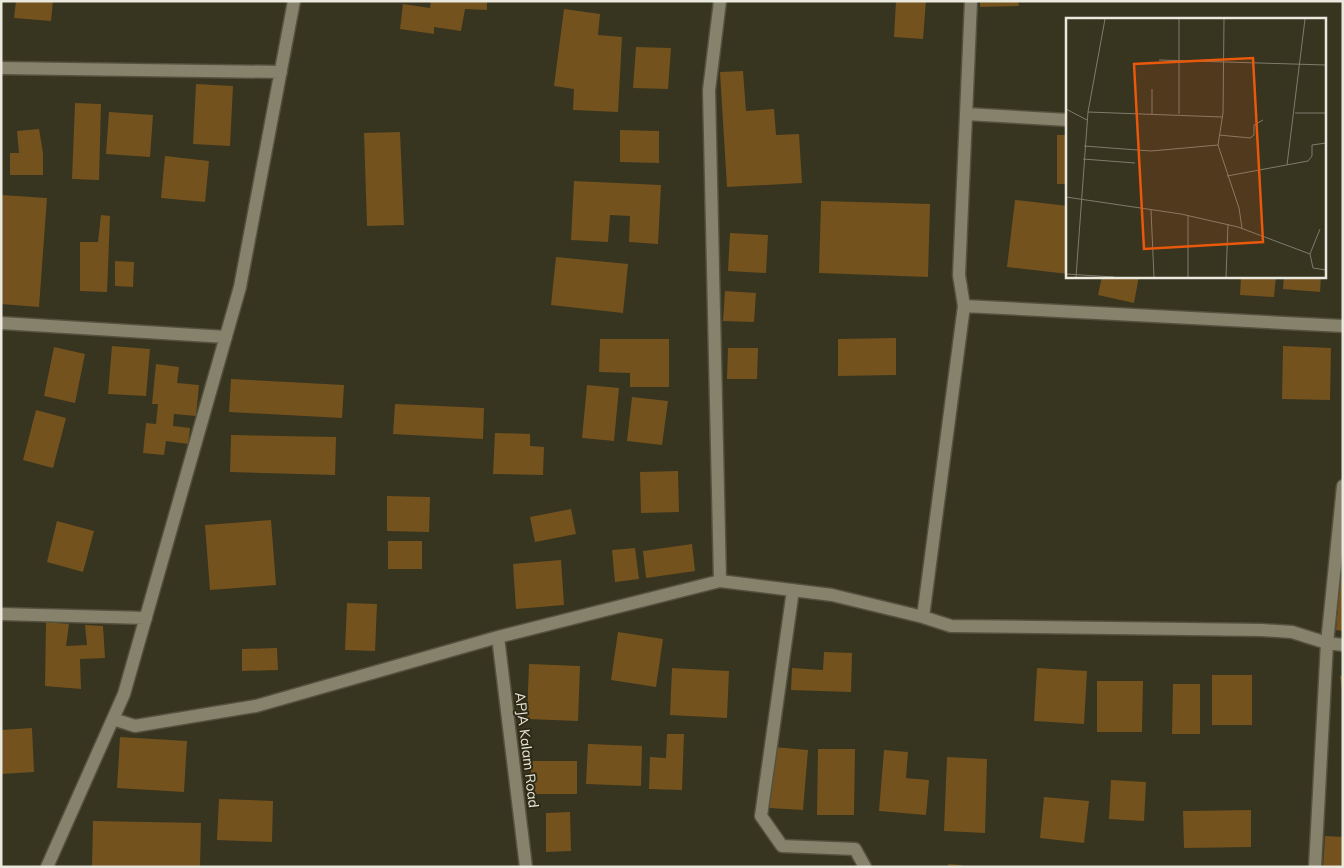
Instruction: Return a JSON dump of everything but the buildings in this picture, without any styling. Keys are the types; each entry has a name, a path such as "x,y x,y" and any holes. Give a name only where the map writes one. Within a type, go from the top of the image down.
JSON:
{"street":[{"path":"47,867 124,694 146,618 240,287 294,1"},
{"path":"720,1 709,90 720,581"},
{"path":"923,617 964,306 959,275 971,1"},
{"path":"1,68 281,72"},
{"path":"966,114 1066,120"},
{"path":"964,306 1343,326"},
{"path":"1,323 226,337"},
{"path":"1315,867 1327,643 1343,486"},
{"path":"113,719 126,725 136,726 256,706 498,636 720,581 832,595 923,617 951,626 1262,630 1292,632 1327,643 1343,645"},
{"path":"793,590 761,816 782,846 856,849 865,867"},
{"path":"1,614 146,618"},
{"name":"APJA Kalam Road","path":"498,636 526,867"}]}
